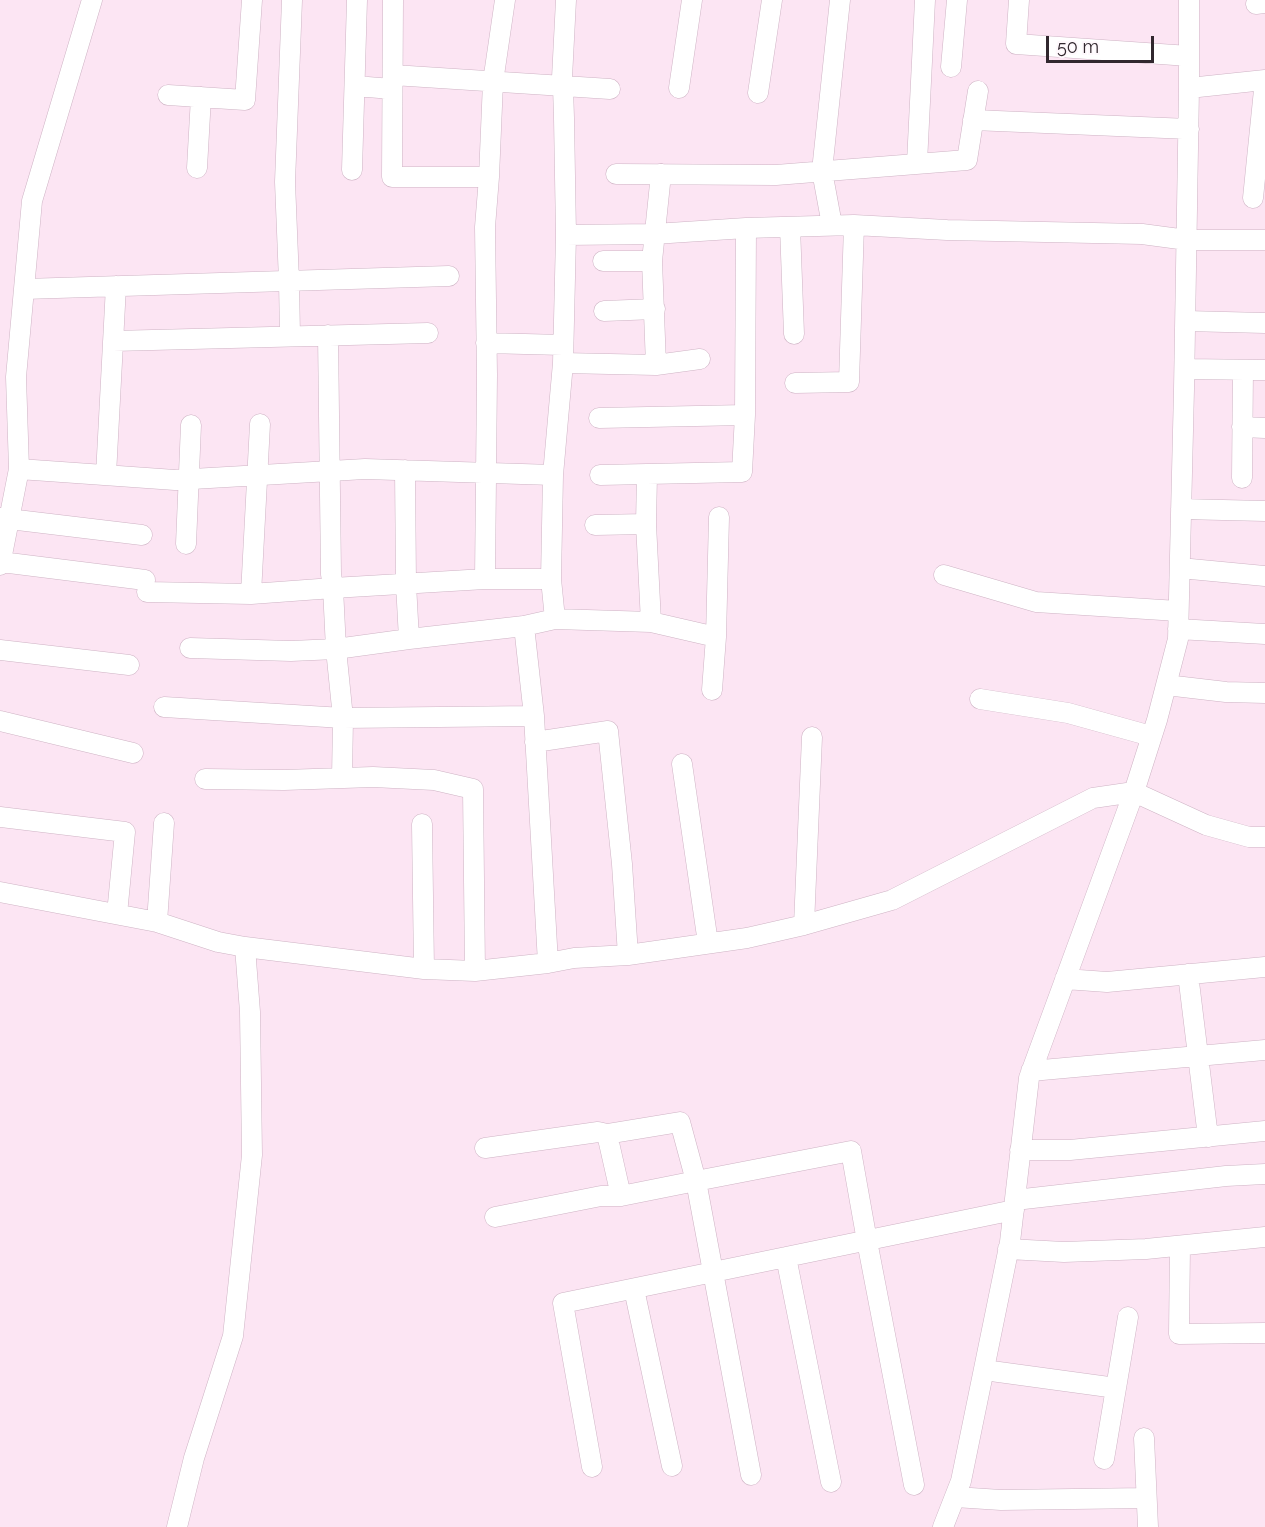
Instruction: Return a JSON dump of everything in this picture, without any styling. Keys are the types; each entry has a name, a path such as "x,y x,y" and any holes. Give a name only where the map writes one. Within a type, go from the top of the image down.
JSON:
{"street":[{"path":"92,0 32,201 16,377 19,468 5,519 0,564 146,586 251,594 485,579 551,579"},
{"path":"168,95 245,100 252,0"},
{"path":"290,336 285,182 292,0"},
{"path":"352,170 357,0"},
{"path":"393,0 392,177 489,177"},
{"path":"485,579 485,227 493,82 505,0"},
{"path":"555,619 551,579 554,475 563,354 566,235 562,78 566,0"},
{"path":"679,88 692,0"},
{"path":"758,93 772,0"},
{"path":"832,225 822,171 840,0"},
{"path":"917,163 925,0"},
{"path":"951,67 957,0"},
{"path":"1019,0 1016,44 1189,56"},
{"path":"943,1527 961,1480 1008,1249 1029,1078 1134,792 1178,639 1190,88 1189,0"},
{"path":"1190,88 1265,80 1253,198"},
{"path":"355,86 392,82 493,82 610,89"},
{"path":"616,174 776,175 967,160 978,91"},
{"path":"196,168 201,97"},
{"path":"973,120 1189,129"},
{"path":"656,365 652,261 661,174"},
{"path":"566,235 654,234 746,228 854,225 947,230 1142,234 1187,240 1265,240"},
{"path":"795,383 849,382 854,225"},
{"path":"790,227 794,334"},
{"path":"600,475 742,472 745,415 746,228"},
{"path":"603,261 652,261"},
{"path":"24,289 449,276"},
{"path":"106,475 116,286"},
{"path":"604,311 655,309"},
{"path":"1185,321 1265,322"},
{"path":"113,341 428,333"},
{"path":"328,336 331,574 343,718 342,778"},
{"path":"486,343 656,365 700,359"},
{"path":"1185,369 1265,370"},
{"path":"1242,478 1243,370"},
{"path":"599,418 745,415"},
{"path":"251,594 260,424"},
{"path":"186,544 191,425"},
{"path":"1242,428 1265,428"},
{"path":"19,468 175,480 364,469 554,475"},
{"path":"405,470 409,639"},
{"path":"647,475 646,524 651,622"},
{"path":"1181,509 1265,510"},
{"path":"712,690 716,637 718,517"},
{"path":"5,519 142,535"},
{"path":"595,525 646,524"},
{"path":"1180,568 1265,576"},
{"path":"944,575 1036,602 1178,620 1265,634"},
{"path":"190,648 291,651 336,649 524,626 555,619 651,622 716,637"},
{"path":"524,626 534,716 548,963"},
{"path":"0,650 129,665"},
{"path":"1166,685 1226,692 1265,693"},
{"path":"980,699 1068,713 1151,735"},
{"path":"164,707 343,718 534,716"},
{"path":"0,721 133,753"},
{"path":"535,742 608,731 622,864 628,955"},
{"path":"804,925 812,737"},
{"path":"682,764 708,943"},
{"path":"205,779 284,780 373,777 434,780 473,789 475,971"},
{"path":"0,892 157,922 218,942 245,947 424,969 475,971 574,958 628,955 747,938 804,925 892,900 1093,798 1134,792 1206,825 1249,837 1265,837"},
{"path":"0,817 125,832 117,914"},
{"path":"157,922 164,823"},
{"path":"422,824 424,969"},
{"path":"177,1527 194,1458 233,1336 252,1155 250,1012 245,947"},
{"path":"1065,979 1107,982 1265,967"},
{"path":"1188,974 1208,1137"},
{"path":"1031,1071 1265,1050"},
{"path":"484,1148 598,1132 607,1134 680,1122 696,1181 751,1475"},
{"path":"1020,1150 1070,1150 1265,1131"},
{"path":"607,1134 621,1196"},
{"path":"495,1217 601,1196 621,1196 851,1151 914,1485"},
{"path":"592,1467 563,1303 867,1240 1014,1205 1226,1176 1265,1174"},
{"path":"1008,1249 1064,1252 1146,1249 1265,1237"},
{"path":"1180,1246 1179,1334 1265,1333"},
{"path":"786,1257 831,1482"},
{"path":"633,1288 672,1466"},
{"path":"1104,1459 1128,1317"},
{"path":"984,1370 1116,1388"},
{"path":"1144,1438 1148,1527"},
{"path":"954,1497 1001,1500 1146,1498"}]}
